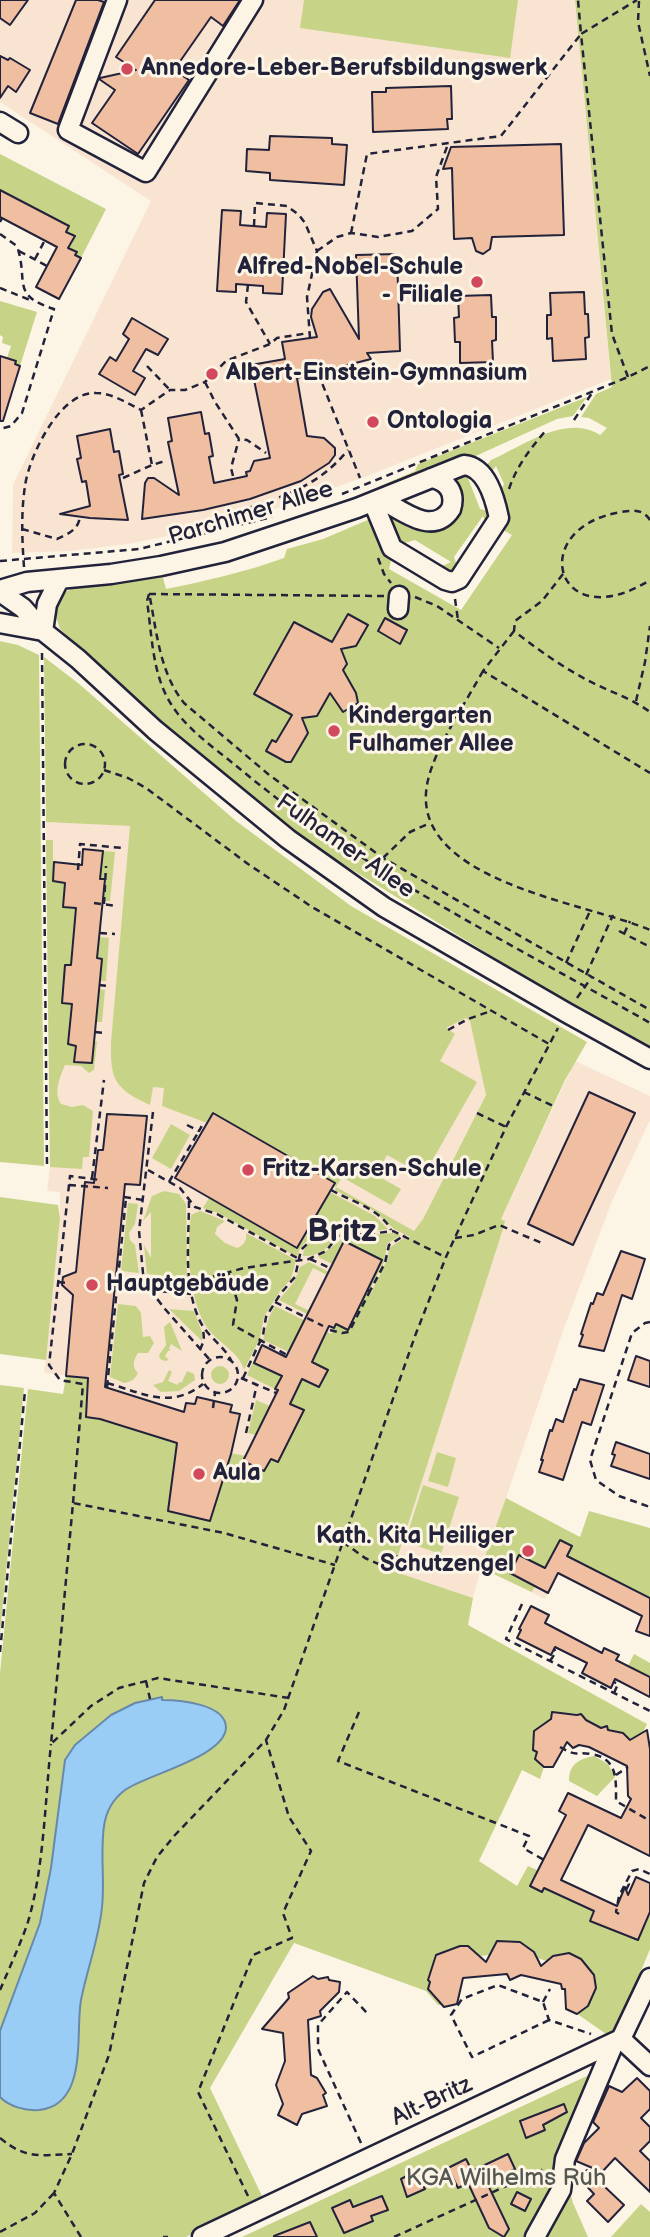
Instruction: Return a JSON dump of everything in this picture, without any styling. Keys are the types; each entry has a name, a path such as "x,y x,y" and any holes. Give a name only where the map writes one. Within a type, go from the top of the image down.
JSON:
{"street":[{"path":"117,0 68,130 146,172 253,0"},
{"path":"0,122 18,133"},
{"name":"Parchimer Allee","path":"0,591 27,582 161,566 225,552 377,500 464,465 476,467 484,476 499,518"},
{"path":"377,500 416,519 438,521 449,513 453,497 446,483 431,478"},
{"name":"Parchimer Allee","path":"377,500 392,548 452,582"},
{"path":"452,582 459,579 499,518"},
{"path":"0,623 43,631 47,604 59,580"},
{"name":"Parchimer Allee","path":"0,591 23,608 43,631"},
{"name":"Fulhamer Allee","path":"43,631 193,762 288,839 384,907 650,1059"},
{"path":"535,2237 561,2190 565,2159 618,2041 650,1978"},
{"path":"618,2041 650,2066"},
{"name":"Alt-Britz","path":"202,2237 618,2041"}],"path":[{"path":"578,0 612,334 628,377"},
{"path":"351,233 367,154 501,136 581,34 638,0"},
{"path":"638,0 638,22 650,76"},
{"path":"317,251 337,237 351,233 378,237 412,231 438,209 436,177 448,144"},
{"path":"141,410 170,390 185,390 205,382 226,361 270,344 277,338 310,336 307,296 317,251 305,223 287,206 255,203 254,226"},
{"path":"0,234 18,250 47,266"},
{"path":"35,259 45,240"},
{"path":"18,250 25,290 30,300"},
{"path":"248,285 246,302 270,344"},
{"path":"0,289 54,309 22,413 11,426 0,429"},
{"path":"147,366 170,390"},
{"path":"341,494 650,366"},
{"path":"318,373 360,478"},
{"path":"205,382 239,439 231,468 233,476"},
{"path":"574,420 594,390"},
{"path":"23,553 25,485 30,466 46,433 68,404 93,392 109,394 141,410"},
{"path":"141,410 152,465"},
{"path":"499,518 514,475 527,453 547,429"},
{"path":"239,439 247,440 266,453"},
{"path":"245,509 284,497 315,481 328,472 348,450"},
{"path":"123,478 165,461"},
{"path":"650,520 645,513 637,510 607,515 588,523 569,541 563,557 563,574 574,590 582,594 601,597 627,593 650,580"},
{"path":"22,529 57,539 70,533 77,526 80,517"},
{"path":"0,561 139,550 272,517"},
{"path":"563,574 542,601 514,621 514,631 483,671 430,771 425,800 430,823 447,846 479,871 528,890 613,915 650,930"},
{"path":"452,582 458,621"},
{"path":"149,594 399,603 424,600 499,648"},
{"path":"149,594 166,674 184,703 268,774 383,858 650,1010"},
{"path":"149,594 147,601 152,639 161,685 180,717 196,733 266,791 379,869 650,1023"},
{"path":"636,702 650,626"},
{"path":"514,631 554,660 636,702 650,712"},
{"path":"42,653 47,1165"},
{"path":"483,671 650,773"},
{"path":"89,744 96,747 104,757 104,770 96,781 83,784 71,779 65,761 76,745 89,744"},
{"path":"104,770 128,778 146,788 248,864 312,907 549,1044"},
{"path":"383,858 410,832 430,823"},
{"path":"78,870 80,845 123,848"},
{"path":"104,904 106,866"},
{"path":"94,903 117,906"},
{"path":"566,964 591,909"},
{"path":"586,975 613,915"},
{"path":"624,934 630,921"},
{"path":"619,932 650,947"},
{"path":"100,933 115,934"},
{"path":"0,2232 35,2213 54,2193 72,2154 109,2055 144,1883 157,1857 266,1740 289,1698 415,1336 446,1257 524,1092 567,1013 591,978"},
{"path":"99,985 110,986"},
{"path":"448,1030 491,1010"},
{"path":"95,1031 106,1032"},
{"path":"92,1178 104,1080"},
{"path":"524,1092 553,1106"},
{"path":"153,1112 139,1238 143,1273 151,1290 210,1360"},
{"path":"477,1113 506,1127"},
{"path":"169,1182 204,1122"},
{"path":"187,1125 199,1131"},
{"path":"148,1170 184,1192 195,1207 217,1214 299,1259"},
{"path":"0,1990 26,1925 38,1873 73,1503 83,1384 60,1380 49,1365 70,1176 100,1180"},
{"path":"69,1185 108,1188"},
{"path":"332,1189 374,1214 389,1225 391,1231"},
{"path":"144,1200 125,1197 107,1385 169,1399 188,1395 204,1383"},
{"path":"189,1201 190,1283 191,1294 203,1327 204,1340 200,1350"},
{"path":"454,1238 499,1225 544,1244"},
{"path":"232,1362 219,1357 210,1360 203,1369 204,1383 215,1393 230,1390 240,1378 260,1342 266,1317 293,1280 302,1250 313,1238 327,1233 339,1235 391,1231 405,1235 446,1257"},
{"path":"310,1259 326,1251 339,1235"},
{"path":"330,1329 349,1332 385,1263 389,1245 405,1235"},
{"path":"190,1283 228,1272 299,1259 310,1259 330,1268"},
{"path":"228,1272 237,1300 233,1325 287,1355"},
{"path":"58,1282 69,1283"},
{"path":"116,1287 191,1294"},
{"path":"275,1302 323,1326"},
{"path":"650,1322 632,1333 590,1460 596,1480 619,1496 650,1507"},
{"path":"203,1327 226,1351 240,1378"},
{"path":"240,1378 276,1393"},
{"path":"246,1433 257,1384"},
{"path":"0,1652 26,1391"},
{"path":"213,1408 215,1393"},
{"path":"73,1503 224,1532 335,1564"},
{"path":"343,1542 365,1558 381,1564 393,1560 394,1556 398,1557"},
{"path":"522,1604 506,1639 650,1711"},
{"path":"550,1661 556,1652 554,1649"},
{"path":"51,1744 100,1700 119,1688 158,1678 289,1698"},
{"path":"146,1681 150,1699"},
{"path":"614,1682 618,1684 614,1693"},
{"path":"359,1712 338,1761 529,1836 523,1848 544,1860"},
{"path":"256,2212 198,2092 253,1955 292,1938 283,1913 311,1851 289,1817 266,1740"},
{"path":"560,1747 575,1755 588,1753 603,1757 616,1775 616,1801 650,1821"},
{"path":"616,1775 628,1767"},
{"path":"619,1914 616,1912 619,1896 635,1869 650,1874"},
{"path":"626,1890 629,1884 627,1881"},
{"path":"543,2002 498,1985 461,1999 451,2015 472,2057 549,2020 618,2041"},
{"path":"549,2020 543,2002 550,1989"},
{"path":"368,2159 318,2049 318,2025 347,1992 369,2015"},
{"path":"0,2138 16,2151 29,2155 72,2154"},
{"path":"394,2237 565,2159"},
{"path":"54,2193 82,2237"},
{"path":"163,2237 169,2237"}],"shaded area":[{"path":"0,0 575,0 611,379 367,476 241,521 128,544 70,551 12,553 13,485 151,201 0,102"},
{"name":"Fritz-Karsen-Schule","path":"46,822 138,826 470,1020 479,1056 486,1095 423,1219 357,1315 272,1486 210,1521 168,1511 85,1425 89,1378 44,1373 60,1218 60,1192 47,1191 50,1167"},
{"path":"575,1061 650,1096 650,1120 612,1201 564,1328 506,1498 572,1546 545,1599 481,1568 473,1598 393,1571 504,1226 505,1221 501,1219"}],"green space":[{"path":"304,0 518,0 510,58 300,28"},
{"path":"575,0 650,0 650,1046 527,978 301,838 214,769 60,629 54,611 61,594 73,588 162,574 166,589 211,579 284,558 287,549 323,539 370,519 392,556 389,569 461,610 512,535 501,529 498,496 504,484 496,466 489,476 485,467 491,460 545,434 573,428 587,429 600,435 607,428 589,418 581,417 596,394 612,387"},
{"path":"0,154 106,209 81,258 69,248 73,241 66,232 69,226 3,192 0,194"},
{"path":"0,301 37,312 20,366 15,364 16,361 7,358 11,346 2,343"},
{"path":"587,397 573,416 557,419 467,460 383,489 378,487 415,471 418,464"},
{"path":"460,471 480,479 468,478 480,509 493,512 488,527 483,516 454,557 458,569 456,575 438,568 451,562 415,540 398,545 386,513 417,529 431,531 447,527 454,522 462,507 460,490 450,475"},
{"path":"0,641 18,645 39,655 44,1166 0,1162"},
{"path":"44,657 78,683 236,821 351,906 587,1042 565,1080 501,1219 505,1221 504,1226 393,1571 473,1598 468,1625 647,1724 643,1732 631,1740 623,1732 619,1735 608,1730 607,1726 601,1728 581,1714 552,1712 551,1719 534,1731 533,1750 537,1752 535,1759 544,1767 540,1779 522,1770 479,1861 517,1886 528,1866 553,1877 548,1890 594,1911 590,1921 638,1940 650,1914 650,1949 617,2029 606,2034 576,2013 588,2004 594,1992 594,1980 590,1969 582,1960 572,1955 559,1955 547,1961 537,1958 521,1943 507,1942 500,1944 489,1955 480,1956 468,1946 460,1946 435,1955 428,1989 443,2005 438,2005 426,1991 294,1943 210,2088 263,2198 186,2237 0,2237 0,1673 28,1389 63,1394 66,1376 89,1378 86,1417 177,1443 168,1511 210,1520 231,1453 250,1457 248,1464 264,1471 303,1410 286,1402 302,1379 319,1387 328,1370 312,1362 327,1332 331,1334 336,1324 347,1330 366,1292 371,1293 388,1258 389,1248 410,1237 394,1229 374,1211 335,1190 336,1187 213,1114 207,1123 162,1106 164,1088 153,1087 150,1105 122,1088 112,1066 111,1042 130,826 46,822","holes":["466,1018 470,1021 486,1095 423,1219 414,1231 336,1187 342,1177 391,1205 401,1189 376,1175 387,1155 424,1175 477,1082 440,1061 455,1034 446,1028"]},
{"path":"46,840 53,840 53,881 73,884 63,907 77,908 72,965 65,965 62,1003 73,1004 68,1044 76,1045 74,1062 92,1063 94,1041 97,1041 94,1070 89,1073 81,1066 65,1065 57,1090 61,1104 72,1107 83,1105 93,1111 89,1157 83,1157 82,1169 50,1167"},
{"path":"103,851 115,852 110,901 103,901 105,880 100,879"},
{"path":"99,937 109,938 106,981 100,981 102,959 97,958"},
{"path":"99,989 105,990 102,1022 96,1022"},
{"path":"171,1124 190,1135 171,1169 152,1158"},
{"path":"164,1191 179,1194 186,1204 187,1278 147,1274 144,1245 151,1258 151,1212 143,1221 152,1196"},
{"path":"330,1192 375,1216 388,1229 323,1233 303,1245 297,1257 218,1213 203,1208 209,1198 297,1248"},
{"path":"0,1197 58,1205 60,1218 46,1360 0,1354"},
{"path":"128,1203 138,1204 135,1224 129,1233 130,1240 135,1245 139,1273 121,1271"},
{"path":"200,1211 225,1221 217,1227 215,1234 225,1243 240,1247 245,1242 246,1233 296,1260 291,1279 264,1317 260,1338 244,1370 234,1354 209,1330 197,1306 189,1243 191,1215"},
{"path":"393,1233 401,1235 387,1244 384,1262 370,1290 368,1289 382,1260 344,1241 332,1264 318,1257 345,1237"},
{"path":"326,1234 334,1237 326,1249 303,1256 311,1241"},
{"path":"309,1262 329,1272 327,1275 313,1268 295,1304 327,1319 325,1323 279,1300 294,1282 300,1267"},
{"path":"118,1304 136,1306 141,1313 143,1337 150,1336 154,1343 148,1353 138,1353 134,1365 138,1373 132,1380 124,1383 110,1377"},
{"path":"275,1306 322,1329 289,1352 263,1340"},
{"path":"169,1309 194,1311 202,1332 202,1341"},
{"path":"170,1322 182,1351 171,1344 171,1350 165,1356 169,1360 165,1361 160,1359 159,1355 166,1345 164,1327"},
{"path":"261,1345 254,1363 282,1376 275,1389 247,1375"},
{"path":"216,1366 224,1366 229,1375 227,1382 216,1384 211,1379 211,1371"},
{"path":"169,1370 172,1372 168,1381 178,1385 187,1371 194,1374 195,1380 179,1391 161,1392 153,1385 163,1382"},
{"path":"0,1385 24,1388 0,1634"},
{"path":"256,1400 270,1406 256,1435 248,1433"},
{"path":"437,1452 456,1458 448,1487 428,1481"},
{"path":"423,1485 459,1497 441,1554 405,1542"},
{"path":"506,1498 580,1537 589,1511 650,1528 650,1600 567,1556 572,1546 560,1540 549,1570 519,1555 510,1573 535,1586 532,1592 481,1568"},
{"path":"634,1654 650,1663 650,1677 628,1666"},
{"path":"594,1756 608,1764 615,1777 597,1796 569,1781 571,1770 576,1763"},
{"name":"KGA Wilhelms Ruh","path":"589,2075 591,2084 559,2151 573,2203 588,2237 242,2237"},
{"path":"641,2204 650,2212 650,2237 611,2237"}],"water":[{"path":"162,1697 162,1700 210,1708 224,1719 226,1727 222,1738 213,1747 183,1764 135,1784 117,1797 111,1806 103,1836 103,1897 100,1919 81,2000 73,2081 66,2095 55,2105 39,2110 18,2108 0,2097 0,2031 40,1923 51,1868 65,1760 75,1745 111,1715 135,1703"}],"building":[{"path":"0,0 28,0 10,25 0,18"},
{"path":"76,0 104,2 58,124 30,113"},
{"path":"155,0 240,0 223,26 211,17 174,70 189,80 138,154 92,123 115,90 99,79 136,70 116,57"},
{"path":"0,56 8,60 10,58 30,70 16,92 8,86 0,98"},
{"path":"451,86 452,119 447,119 448,129 373,132 372,92 386,92 386,88"},
{"path":"270,136 332,138 332,144 347,145 344,185 270,180 270,173 246,171 247,149 269,150"},
{"path":"561,144 564,235 492,237 490,249 483,254 476,251 472,238 454,239 452,168 443,169 451,147"},
{"path":"0,190 69,226 66,232 75,236 68,248 77,252 75,255 81,258 59,299 36,287 57,247 0,217"},
{"path":"222,210 241,211 240,225 266,227 267,213 286,214 282,294 263,293 263,286 236,284 236,292 217,291"},
{"path":"397,254 400,351 367,353 371,359 297,378 307,436 324,438 335,448 335,455 329,463 301,481 250,499 203,510 142,519 145,483 148,478 154,478 179,495 168,442 172,441 168,418 201,412 205,434 209,433 213,456 209,457 214,483 247,476 246,472 250,471 254,461 270,458 251,365 285,359 282,342 317,337 311,317 312,309 323,292 330,289 359,339 356,255"},
{"path":"584,292 589,337 585,338 586,359 553,361 552,338 547,339 547,315 551,315 550,293"},
{"path":"491,295 492,317 496,317 496,340 492,341 493,362 460,363 460,342 455,342 454,318 459,317 458,296"},
{"path":"132,318 168,339 158,355 146,349 133,371 145,378 135,395 99,374 110,357 116,361 129,339 123,334"},
{"path":"0,356 16,361 15,364 20,366 3,421 0,421"},
{"path":"110,429 114,452 119,451 123,474 119,475 128,520 60,514 90,506 86,481 82,482 77,459 81,458 77,436"},
{"path":"348,614 368,625 356,646 341,649 347,664 343,670 356,693 358,703 343,712 330,693 317,716 302,718 308,733 291,762 286,762 266,751 272,740 276,742 292,715 254,694 294,622 332,642"},
{"path":"385,618 407,630 400,644 378,631"},
{"path":"83,849 103,851 100,879 105,879 97,958 102,959 92,1063 74,1062 76,1046 68,1044 72,1004 62,1003 65,965 71,965 76,908 63,907 65,883 53,881 54,862 82,865"},
{"path":"589,1092 635,1113 573,1245 528,1224"},
{"path":"213,1113 335,1183 297,1248 175,1178"},
{"path":"107,1114 147,1116 140,1185 125,1184 105,1387 184,1412 186,1403 195,1404 197,1397 232,1405 230,1412 240,1414 231,1454 210,1521 168,1511 177,1443 86,1417 88,1378 66,1376 73,1295 62,1285 63,1277 76,1272 85,1182 94,1183 98,1150 103,1150"},
{"path":"344,1241 382,1260 348,1330 336,1324 334,1328 329,1326 312,1362 328,1370 319,1387 302,1379 290,1404 304,1410 278,1462 271,1459 264,1471 243,1461 278,1390 275,1389 282,1376 254,1363 262,1345 286,1357"},
{"path":"621,1251 645,1259 632,1299 622,1295 604,1351 579,1346 591,1303 593,1304 597,1293 603,1295"},
{"path":"636,1356 650,1361 650,1387 628,1380"},
{"path":"580,1379 604,1385 591,1425 582,1422 563,1480 539,1472 541,1460 550,1430 552,1431 556,1419 563,1422"},
{"path":"616,1442 650,1454 650,1479 611,1466"},
{"path":"560,1540 572,1546 567,1556 650,1598 650,1636 636,1631 642,1616 558,1573 548,1593 510,1573 519,1555 545,1568"},
{"path":"531,1606 549,1615 545,1623 602,1653 604,1648 619,1655 616,1660 650,1677 650,1697 615,1679 611,1688 582,1673 587,1663 555,1647 551,1655 517,1638"},
{"path":"552,1712 581,1714 601,1728 607,1726 608,1730 623,1733 630,1740 647,1730 650,1749 650,1856 588,1825 561,1880 617,1906 625,1887 628,1895 636,1877 650,1883 650,1912 638,1940 590,1921 594,1911 544,1888 542,1892 530,1886 566,1815 559,1811 568,1793 621,1818 631,1799 628,1796 627,1766 589,1747 579,1745 573,1748 567,1742 553,1767 544,1767 535,1759 537,1752 533,1750 534,1731 551,1719"},
{"path":"497,1941 520,1942 534,1952 541,1966 553,1956 569,1953 581,1959 594,1975 596,1988 588,2006 577,2014 566,2009 565,1989 562,1989 561,1984 521,1975 510,1980 507,1974 463,1978 457,2004 444,2007 428,1989 436,1955 460,1946 468,1946 486,1962"},
{"path":"313,1976 318,1979 328,1977 329,1980 340,1982 339,1992 320,2011 321,2016 308,2020 311,2075 317,2078 326,2093 323,2095 327,2106 302,2114 297,2125 278,2115 283,2104 276,2085 285,2061 283,2033 262,2029 289,1998 288,1993"},
{"path":"637,2078 650,2091 650,2109 641,2118 650,2127 650,2141 640,2151 650,2161 650,2192 615,2158 602,2172 576,2161 584,2143 599,2128 593,2122 609,2086 622,2092"},
{"path":"564,2104 567,2112 543,2125 545,2130 526,2138 520,2121"},
{"path":"508,2154 515,2169 487,2183 509,2229 504,2237 489,2228 468,2183 458,2188 448,2168 466,2159 472,2171"},
{"path":"587,2170 624,2205 608,2222 587,2201 594,2194 579,2178"},
{"path":"416,2171 425,2189 407,2197 401,2179"},
{"path":"517,2192 531,2199 525,2211 511,2204"},
{"path":"382,2196 388,2210 371,2216 373,2221 344,2233 332,2208 350,2200 353,2207"},
{"path":"310,2222 317,2237 274,2237 274,2236"}],"place":[{"name":"Annedore-Leber-Berufsbildungswerk","path":"127,69"},
{"name":"Alfred-Nobel-Schule - Filiale","path":"477,282"},
{"name":"Albert-Einstein-Gymnasium","path":"212,374"},
{"name":"Ontologia","path":"373,422"},
{"name":"Kindergarten Fulhamer Allee","path":"334,731"},
{"name":"Fritz-Karsen-Schule","path":"248,1170"},
{"name":"Hauptgebäude","path":"92,1285"},
{"name":"Aula","path":"199,1474"},
{"name":"Kath. Kita Heiliger Schutzengel","path":"528,1551"}],"district":[{"name":"Britz","path":"342,1233"}]}
